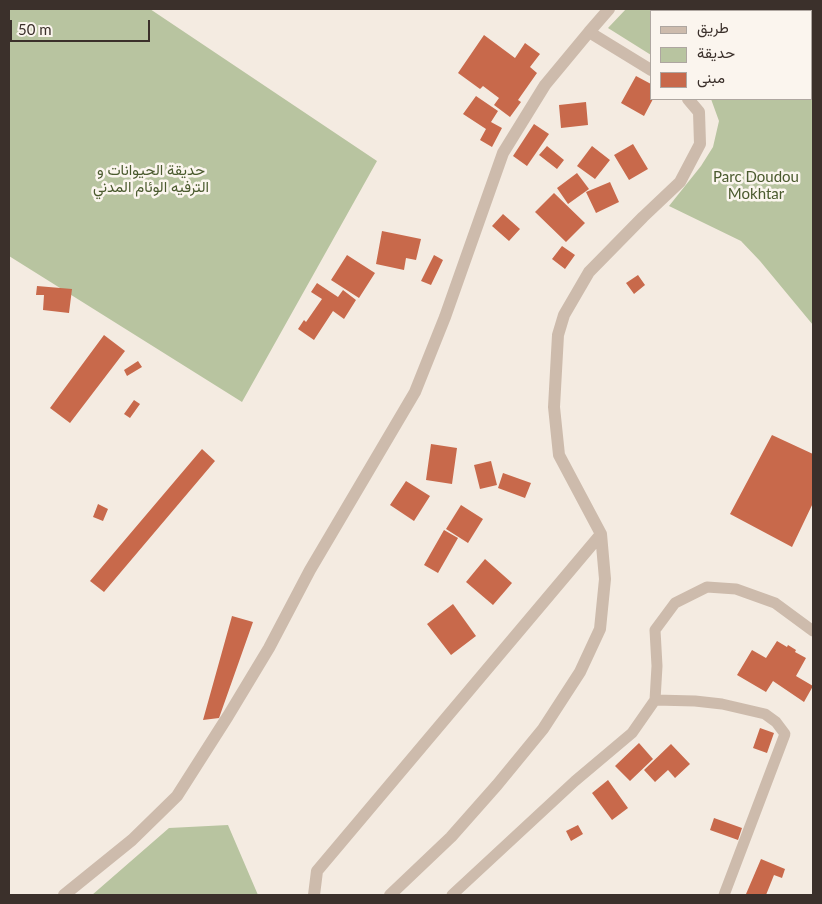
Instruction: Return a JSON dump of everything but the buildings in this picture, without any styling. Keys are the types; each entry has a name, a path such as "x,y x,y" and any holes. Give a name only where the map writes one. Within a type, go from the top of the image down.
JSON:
{"street":[{"path":"64,895 110,859 162,813 187,783 224,724 269,648 310,570 415,392 445,318 503,153 545,85 609,9"},
{"path":"589,32 650,69"},
{"path":"390,895 451,837 543,729 580,672 600,629 605,580 601,534 559,455 554,407 558,335 564,315 590,272 680,182 700,144 698,112 689,100"},
{"path":"314,895 317,871 601,534"}],"lane":[{"path":"452,895 575,782 632,733 655,700 657,666 655,630 675,603 708,587 736,589 775,604 813,631"},
{"path":"655,700 722,704 765,714 776,722 786,734 724,895"}],"green space":[{"name":"حديقة الحيوانات و الترفيه الوئام المدني","path":"9,9 150,9 377,161 242,402 9,256"},
{"name":"Parc Doudou Mokhtar","path":"626,9 813,9 813,325 741,241 669,206 701,166 713,147 719,121 711,100 812,100 812,10 650,10 650,54 608,28"},
{"path":"228,825 258,895 92,895 169,828"}]}
